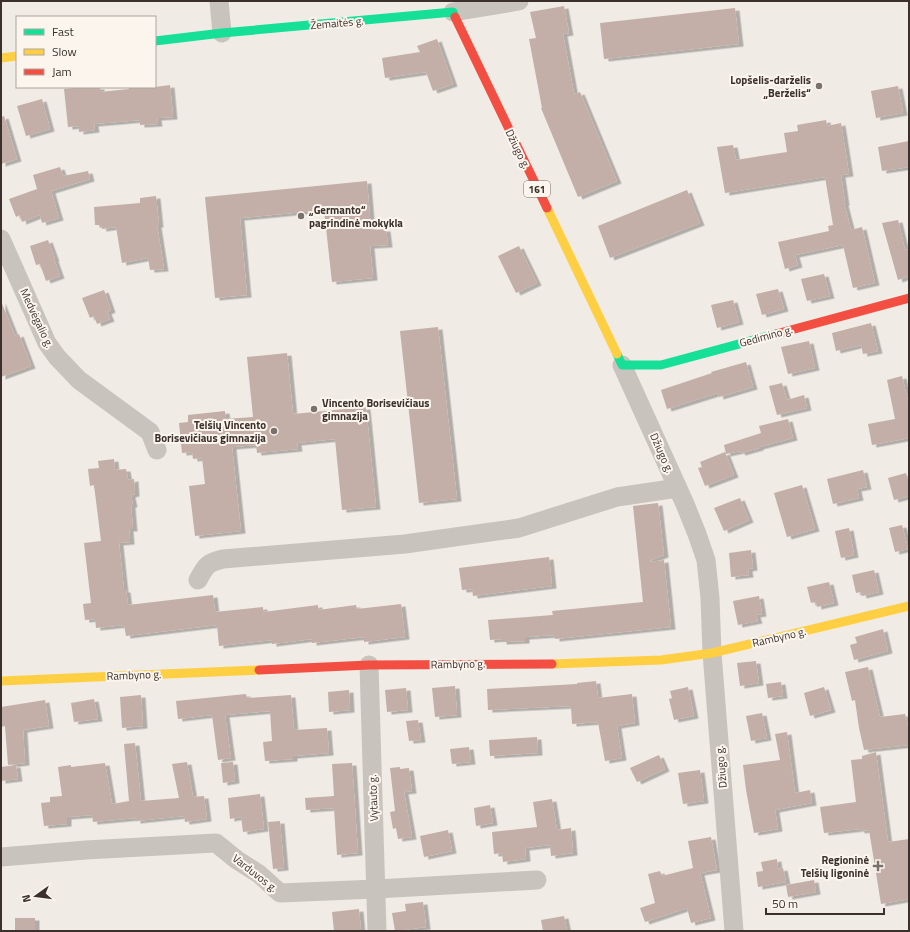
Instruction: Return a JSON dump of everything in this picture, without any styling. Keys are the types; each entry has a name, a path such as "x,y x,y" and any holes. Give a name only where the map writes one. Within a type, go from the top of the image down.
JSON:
{"main road":[{"name":"Žemaitės g.","path":"156,41 222,33 453,12"},
{"name":"Džiugo g.","path":"453,12 622,365"},
{"path":"1,58 16,56"},
{"name":"Gedimino g.","path":"622,365 661,365 909,298"},
{"name":"Rambyno g.","path":"1,681 369,665 540,664 661,660 712,653 909,606"}],"street":[{"path":"219,1 222,33"},
{"name":"Žemaitės g.","path":"453,12 519,1"},
{"name":"Medvėgalio g.","path":"1,238 47,343 57,358 79,380 150,432 157,450"},
{"name":"Džiugo g.","path":"622,365 678,488 706,560 734,931"},
{"path":"198,580 204,568 212,562 223,559 405,544 520,528 617,497 678,488"},
{"name":"Vytauto g.","path":"369,665 377,931"},
{"name":"Varduvos g.","path":"1,858 86,850 216,843 237,860 259,874 280,893 537,880"}],"building":[{"path":"564,6 569,33 563,34 574,94 580,92 617,181 578,197 541,108 529,39 536,38 530,12"},
{"path":"735,8 739,44 604,59 600,23"},
{"path":"437,39 453,84 433,91 426,72 385,78 382,58 420,52 417,46"},
{"path":"170,85 173,117 157,118 158,124 140,125 140,120 94,124 95,130 79,132 79,126 68,127 64,89 100,88 100,92 129,88"},
{"path":"898,86 903,113 876,118 871,91"},
{"path":"42,99 50,129 26,136 17,106"},
{"path":"4,116 17,159 1,164 1,117"},
{"path":"826,120 827,126 841,123 849,174 841,175 844,203 851,230 862,227 875,283 853,288 843,245 795,255 798,265 785,269 778,242 829,231 828,226 833,225 825,177 725,193 717,147 733,145 736,160 787,152 784,133 798,131 797,125"},
{"path":"909,141 909,167 882,171 878,147"},
{"path":"60,167 63,176 88,171 90,179 51,191 59,218 42,223 40,215 22,222 20,215 16,217 9,199 37,189 33,175"},
{"path":"367,181 371,230 386,229 388,245 370,246 373,278 332,282 324,210 240,218 247,295 215,298 205,197"},
{"path":"687,190 700,223 610,258 598,226"},
{"path":"156,196 159,225 157,225 164,269 150,270 148,258 122,263 116,227 102,229 101,225 95,225 94,207 140,203 140,198"},
{"path":"898,220 905,250 909,249 909,276 898,280 882,223"},
{"path":"48,240 60,276 46,281 40,264 36,265 30,246"},
{"path":"519,246 537,283 516,293 498,256"},
{"path":"824,274 830,296 807,301 801,279"},
{"path":"778,289 784,309 762,315 756,294"},
{"path":"104,290 111,310 107,312 110,319 97,324 94,316 90,318 82,298"},
{"path":"733,300 739,322 717,328 711,305"},
{"path":"1,301 15,336 19,334 31,366 1,377"},
{"path":"871,323 878,351 863,354 861,345 836,351 832,333"},
{"path":"438,327 457,499 419,503 400,331"},
{"path":"809,341 815,368 788,374 781,347"},
{"name":"Telšių Vincento Borisevičiaus gimnazija","path":"287,353 293,414 366,407 376,507 342,510 335,439 297,443 298,449 257,453 256,445 232,447 241,531 195,536 189,486 205,484 202,458 193,459 192,452 182,453 179,423 188,422 188,415 225,411 226,419 253,417 247,357"},
{"path":"746,362 753,387 719,397 718,393 667,409 661,390 712,373 711,372"},
{"path":"902,376 909,406 909,438 872,445 868,424 895,419 887,380"},
{"path":"782,383 787,400 804,395 807,408 777,415 769,386"},
{"path":"788,419 793,438 741,453 740,451 726,454 724,445 761,433 759,426"},
{"path":"725,452 734,475 705,486 698,468 702,467 700,462"},
{"path":"114,459 115,470 126,469 128,480 134,479 135,494 131,495 133,505 131,505 133,529 129,529 130,542 119,543 124,590 126,590 128,605 213,595 215,612 263,607 263,612 318,605 318,610 356,605 357,609 401,604 405,637 364,642 364,637 312,643 312,639 272,644 272,640 219,646 217,625 126,636 124,625 96,628 95,619 85,620 83,604 91,603 84,543 101,541 94,485 90,486 88,469 99,468 98,461"},
{"path":"863,470 867,487 857,489 859,498 833,504 827,479"},
{"path":"906,473 909,483 909,496 894,500 888,478"},
{"path":"802,485 815,529 787,537 774,493"},
{"path":"740,498 749,520 724,531 714,508"},
{"path":"658,503 664,555 649,561 664,560 671,627 555,639 555,635 525,637 525,641 502,642 502,639 490,640 488,620 553,615 552,611 643,602 633,506"},
{"path":"902,525 908,549 895,552 889,528"},
{"path":"849,528 854,555 841,558 835,531"},
{"path":"751,550 753,568 748,569 749,575 731,577 729,553"},
{"path":"549,557 552,586 473,596 472,589 462,590 459,568"},
{"path":"874,570 879,592 862,596 861,592 856,593 852,575"},
{"path":"829,582 834,603 817,607 816,602 811,603 807,587"},
{"path":"759,596 762,614 756,615 758,621 738,625 733,601"},
{"path":"883,629 888,651 854,660 850,645 857,643 855,637"},
{"path":"756,661 759,683 740,686 737,663"},
{"path":"868,667 880,717 905,714 909,730 909,745 864,750 855,700 852,701 845,672"},
{"path":"596,681 598,698 632,694 635,723 617,726 622,758 605,761 598,722 572,724 571,706 488,710 487,689 577,684"},
{"path":"781,682 783,696 768,698 766,684"},
{"path":"455,686 457,715 435,717 432,688"},
{"path":"688,687 694,716 674,720 669,699 672,698 670,691"},
{"path":"824,687 831,710 810,716 804,693"},
{"path":"406,688 408,710 387,712 385,690"},
{"path":"349,690 350,710 329,712 328,692"},
{"path":"246,694 247,698 291,695 294,730 327,728 329,753 293,756 293,759 265,761 263,742 272,741 270,711 225,715 231,758 218,760 212,715 178,719 176,701"},
{"path":"141,695 143,726 122,728 120,697"},
{"path":"94,699 98,719 74,722 71,703"},
{"path":"45,700 49,726 23,730 25,763 8,765 5,726 1,727 1,707"},
{"path":"762,713 767,738 751,741 746,716"},
{"path":"418,720 421,740 409,741 406,721"},
{"path":"787,732 795,793 810,790 812,803 775,810 778,829 754,833 743,765 780,760 775,734"},
{"path":"537,737 538,753 490,756 489,740"},
{"path":"135,743 141,801 179,798 172,764 187,762 193,797 204,796 207,819 185,822 184,816 136,821 136,818 93,822 92,815 67,817 67,824 44,826 41,803 50,802 50,797 62,796 58,767 105,763 112,804 129,801 124,744"},
{"path":"469,747 471,762 452,764 450,749"},
{"path":"876,752 888,842 909,839 909,899 881,904 869,830 860,831 860,829 824,833 820,807 856,802 851,760 862,759 862,756"},
{"path":"659,755 665,769 637,782 630,768"},
{"path":"233,762 235,781 223,783 221,763"},
{"path":"352,763 358,853 337,855 334,808 306,810 305,798 334,796 332,764"},
{"path":"16,765 18,779 1,781 1,767"},
{"path":"400,767 400,769 409,768 412,791 404,792 412,837 398,839 396,828 393,829 390,812 395,811 390,768"},
{"path":"700,770 704,801 683,804 678,773"},
{"path":"260,794 264,829 243,832 241,817 230,819 228,798"},
{"path":"552,799 557,830 571,828 573,853 551,856 550,845 525,848 526,859 503,862 502,853 494,854 492,832 537,827 533,802"},
{"path":"490,805 493,823 476,826 474,808"},
{"path":"280,821 284,868 273,869 268,822"},
{"path":"448,830 452,851 424,857 420,836"},
{"path":"711,837 717,870 700,873 711,918 691,923 687,908 645,922 640,908 655,903 648,874 660,871 662,876 693,868 688,841"},
{"path":"777,859 778,869 783,868 786,882 758,887 756,872 763,871 761,862"},
{"path":"814,880 816,892 788,897 786,885"},
{"path":"423,902 426,927 395,931 392,913 406,911 405,904"},
{"path":"359,909 361,931 334,931 332,912"},
{"path":"564,916 567,931 543,931 541,920"},
{"path":"15,918 35,918 35,931 15,931"}],"traffic: fast":[{"path":"156,41 222,33 453,12 455,17"},
{"path":"617,354 622,365 661,365 776,334"}],"traffic: slow":[{"path":"1,58 16,56"},
{"path":"547,208 617,354"},
{"path":"552,664 661,660 712,653 909,606"},
{"path":"1,681 259,670"}],"traffic: jam":[{"path":"455,17 547,208"},
{"path":"776,334 909,298"},
{"path":"259,670 369,665 552,664"}],"place":[{"name":"Lopšelis-darželis „Berželis“","path":"819,86"},
{"name":"„Germanto“ pagrindinė mokykla","path":"301,216"},
{"name":"Vincento Borisevičiaus gimnazija","path":"314,409"},
{"name":"Telšių Vincento Borisevičiaus gimnazija","path":"274,431"},
{"name":"Regioninė Telšių ligoninė","path":"878,866"}]}
